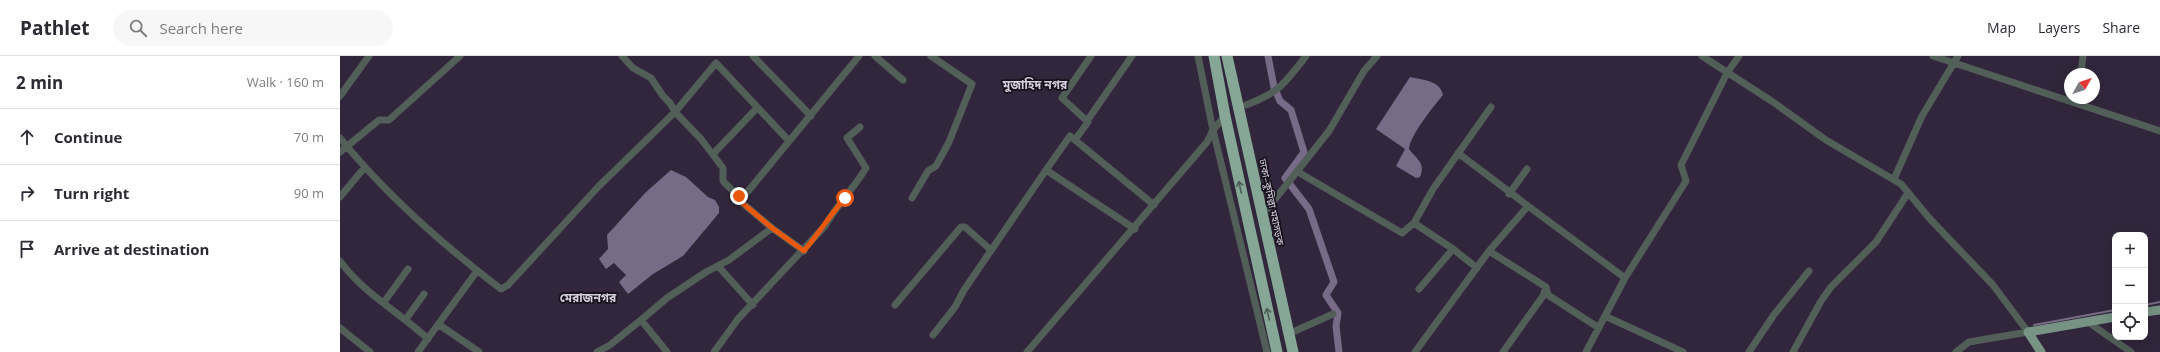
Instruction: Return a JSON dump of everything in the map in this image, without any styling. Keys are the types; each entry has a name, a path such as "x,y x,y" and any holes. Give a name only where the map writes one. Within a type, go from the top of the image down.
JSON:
{"highway":[{"path":"1214,56 1225,116 1276,352"},
{"name":"ঢাকা–কুমিল্লা মহাসড়ক","path":"1227,56 1293,352"},
{"path":"1235,56 1300,352"}],"main road":[{"path":"2148,312 2160,310"},
{"path":"2041,352 2028,332 2112,318"}],"street":[{"path":"340,96 369,56"},
{"path":"340,152 379,120 389,120 460,56"},
{"path":"622,56 632,68 651,78 675,112 713,154 723,168 723,181 739,196 740,201 772,228 804,251"},
{"path":"753,56 811,116"},
{"path":"740,201 860,56"},
{"path":"875,56 903,80"},
{"path":"912,198 928,171 936,166 949,142 972,84 931,56"},
{"path":"1087,121 1062,98 1091,56"},
{"path":"1075,140 1132,56"},
{"path":"1198,56 1213,130 1266,352"},
{"path":"1246,105 1270,96 1282,87 1306,56"},
{"path":"1268,208 1329,131 1364,72 1377,56"},
{"path":"1702,56 1774,102 1826,140 1894,179 1908,193 1930,220 1994,285 2028,332 1969,342 1956,352"},
{"path":"1586,352 1625,278 1686,181 1681,165 1727,73 1739,56"},
{"path":"1933,56 1954,64 2064,97"},
{"path":"1894,179 1922,116 1958,56"},
{"path":"2082,68 2083,56"},
{"path":"340,138 365,167 448,248 501,289 508,286 598,187 675,112 717,59 757,108 789,141"},
{"path":"2085,104 2159,130"},
{"path":"713,154 757,108"},
{"path":"1298,172 1402,233 1414,223 1433,189 1458,152 1491,108"},
{"path":"1027,352 1207,142 1213,130 1225,116"},
{"path":"714,352 738,319 753,305 780,274 804,251 825,226 834,211 856,184 866,168 847,138 860,127"},
{"path":"933,334 955,307 991,250 1070,136 1154,205"},
{"path":"1458,152 1509,194 1528,206 1625,278"},
{"path":"340,197 365,167"},
{"path":"1509,194 1527,169"},
{"path":"1046,170 1134,229"},
{"path":"1793,352 1821,300 1831,287 1876,242 1908,193"},
{"path":"1415,352 1489,251 1528,206"},
{"path":"1414,223 1453,249 1477,268"},
{"path":"895,305 950,238 961,227 965,227 991,250"},
{"path":"597,352 610,346 667,298 729,260 772,228"},
{"path":"1419,289 1453,249"},
{"path":"1489,251 1546,287 1548,294 1599,328"},
{"path":"340,261 352,278 406,319 428,339"},
{"path":"718,266 753,305"},
{"path":"384,302 408,269"},
{"path":"418,352 477,271"},
{"path":"1749,352 1773,316 1809,271"},
{"path":"1503,352 1543,296 1546,287"},
{"path":"406,319 424,294"},
{"path":"1295,331 1333,314"},
{"path":"1605,316 1683,352"},
{"path":"641,320 667,352"},
{"path":"2088,322 2131,352"},
{"path":"438,324 479,352"},
{"path":"340,328 370,352"}],"shaded area":[{"path":"1410,77 1425,80 1438,86 1443,95 1423,121 1410,143 1409,149 1419,161 1422,168 1420,177 1416,178 1396,166 1405,149 1376,129"},
{"path":"671,170 686,177 708,197 715,200 719,207 719,213 683,256 653,274 628,294 619,282 626,275 614,263 606,269 599,259 608,249 607,235 646,192"}],"waterway":[{"path":"1268,56 1274,87 1280,101 1291,110 1304,152 1285,178 1309,209 1334,282 1326,295 1338,313 1336,326 1339,352"},
{"path":"2148,304 2160,302"},
{"path":"2034,325 2112,311"}],"district":[{"name":"মুজাহিদ নগর","path":"1035,85"},
{"name":"মেরাজনগর","path":"588,298"}],"route":[{"path":"739,196 740,201 772,228 804,251 825,226 834,211 845,198"}]}
